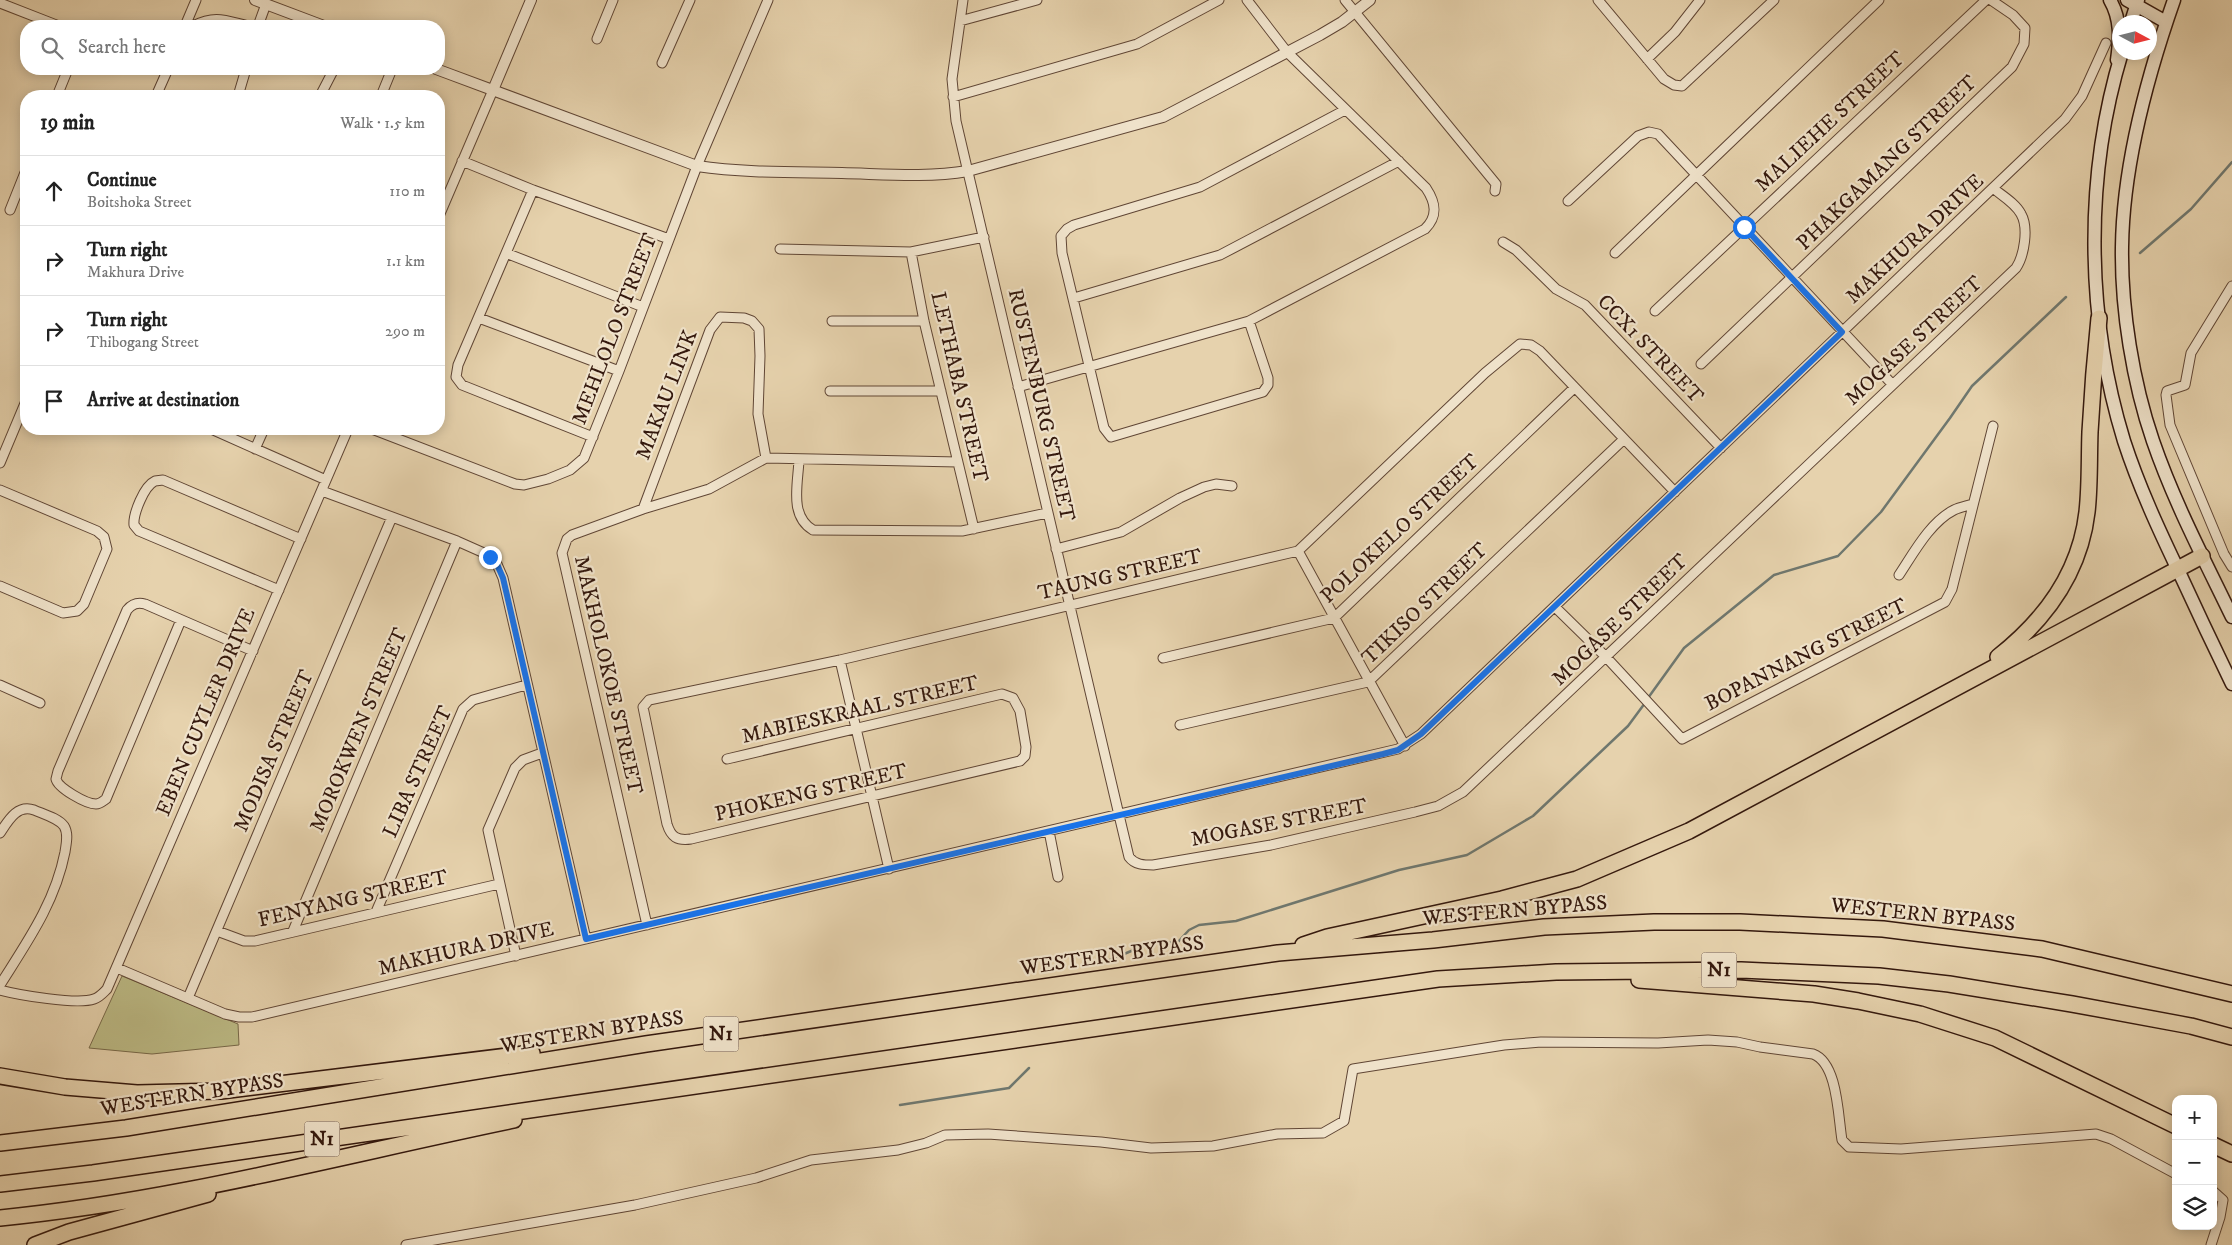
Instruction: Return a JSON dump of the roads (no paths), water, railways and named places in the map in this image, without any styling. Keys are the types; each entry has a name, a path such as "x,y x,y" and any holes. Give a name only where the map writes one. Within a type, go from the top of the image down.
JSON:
{"highway":[{"path":"1898,718 1996,660 2021,640 2053,601 2070,572 2078,555 2087,512 2091,415 2099,318"},
{"path":"1278,953 1327,937 1502,898 1577,879 1689,831 1898,718 2178,571 2202,556"},
{"name":"WESTERN BYPASS","path":"0,1143 126,1128 646,1044 1278,953 1432,940 1544,927 1654,922 1750,923 1883,929 2042,949 2232,994"},
{"name":"N1","path":"0,1184 643,1094 1438,979 1556,972 1741,970 1878,976 1949,984 2072,1004 2191,1026 2232,1037"},
{"path":"1556,972 1814,994 1920,1014 1995,1038 2172,1124"},
{"path":"0,1076 106,1091 146,1093 212,1092 269,1087 558,1050 646,1044"},
{"path":"0,1218 104,1204 239,1180 643,1094"},
{"path":"2217,1147 2232,1154"},
{"path":"35,1245 69,1232 209,1194 239,1180"}],"main road":[{"path":"2110,0 2118,18 2119,37 2114,77 2102,140 2097,188 2095,242 2099,318 2110,387 2124,441 2144,498 2232,684"},
{"path":"2170,1 2150,77 2131,163 2123,227 2123,275 2131,346 2142,403 2153,441 2178,504 2232,617"},
{"path":"2132,15 2134,2 2166,22"},
{"path":"2114,77 2119,60"}],"street":[{"path":"188,20 196,0"},
{"path":"254,0 308,20"},
{"path":"445,202 532,0"},
{"path":"597,39 613,0"},
{"path":"662,63 690,0"},
{"name":"MEHLOLO STREET","path":"388,435 524,486 570,470 584,458 697,166 768,0"},
{"name":"RUSTENBURG STREET","path":"963,0 952,79 953,98 968,172 1119,815"},
{"path":"960,21 1037,0"},
{"path":"953,98 1137,44 1219,0"},
{"path":"1018,387 1249,321 1425,230 1434,218 1435,208 1431,195 1420,181 1287,52 1248,0"},
{"path":"1345,0 1496,184 1495,191"},
{"path":"445,72 697,166 717,169 908,176 968,172 1163,117 1287,52 1355,13 1370,0"},
{"path":"1647,59 1675,32 1700,0"},
{"path":"1602,1 1647,59 1669,82 1682,86 1774,0"},
{"path":"1615,252 1879,0"},
{"name":"MALIEHE STREET","path":"1655,311 1986,0"},
{"name":"PHAKGAMANG STREET","path":"1701,364 2012,67 2024,44 2025,28 2013,15 1991,0"},
{"path":"0,3 44,20"},
{"path":"260,20 266,4"},
{"path":"207,20 220,18 227,20"},
{"name":"MAKHURA DRIVE","path":"118,968 232,1016 252,1017 1383,754 1405,746 1421,734 1994,189 2073,111 2106,43"},
{"path":"59,90 66,75"},
{"path":"159,90 165,75"},
{"path":"240,90 244,75"},
{"path":"323,90 331,75"},
{"path":"383,90 390,75"},
{"path":"1249,321 1268,378 1268,385 1263,392 1113,437 1108,435 1104,428 1060,242 1061,236 1067,229 1200,187 1345,110"},
{"path":"1568,201 1638,136 1644,133 1658,134 1892,384"},
{"path":"462,161 533,190 669,239"},
{"path":"1074,298 1220,255 1399,161"},
{"path":"10,210 20,185"},
{"name":"MOGASE STREET","path":"1119,815 1129,857 1136,863 1146,865 1271,845 1438,806 1463,792 1892,384 2002,282 2019,262 2024,233 2022,214 1994,189"},
{"path":"533,190 457,369 456,377 459,384 593,437"},
{"path":"780,249 911,252 984,237"},
{"name":"CCX1 STREET","path":"1504,242 1516,250 1560,293 1574,298 1585,305 1721,448"},
{"name":"LETHABA STREET","path":"911,252 924,320 974,529"},
{"path":"506,253 643,307"},
{"path":"2232,286 2191,353 2185,386 2166,391 2166,395 2170,425 2224,554 2232,567"},
{"name":"MAKAU LINK","path":"643,509 710,330 720,317 744,318 752,321 759,329 758,414 766,458"},
{"path":"479,318 619,371"},
{"path":"832,321 924,320"},
{"path":"1405,746 1368,682 1298,551 1485,373 1512,349 1524,344 1531,345 1540,350 1574,388 1675,492"},
{"name":"POLOKELO STREET","path":"1162,658 1334,618 1574,388"},
{"path":"830,391 942,391"},
{"path":"0,463 20,415"},
{"name":"BOPANNANG STREET","path":"1555,606 1682,738 1937,608 1944,602 1952,589 1993,426"},
{"path":"224,435 326,480"},
{"path":"255,449 261,435"},
{"name":"EBEN CUYLER DRIVE","path":"0,990 34,996 89,1000 98,997 107,989 118,968 345,435"},
{"name":"TIKISO STREET","path":"1180,725 1368,682 1624,439"},
{"path":"766,458 958,462"},
{"name":"MAKHOLOKOE STREET","path":"647,925 562,553 567,540 572,535 643,509 709,489 766,458"},
{"path":"799,460 797,509 803,522 813,530 951,532 974,529 1047,513"},
{"path":"279,590 139,531 134,522 147,488 155,481 163,480 301,540"},
{"path":"1056,549 1121,532 1180,498 1204,487 1216,484 1232,486"},
{"path":"0,490 97,530 104,536 107,549 84,604 75,612 57,611 0,586"},
{"path":"322,490 457,541 490,557 499,568 503,578 526,685 586,939"},
{"path":"1899,575 1920,544 1943,518 1954,510 1973,504"},
{"name":"MODISA STREET","path":"188,998 392,517"},
{"name":"MOROKWEN STREET","path":"293,931 457,541"},
{"name":"TAUNG STREET","path":"649,700 840,660 1298,551"},
{"path":"181,620 108,795 101,802 92,804 62,788 57,783 56,776 127,610 136,603 145,604 253,651"},
{"path":"840,660 889,868"},
{"path":"0,685 40,703"},
{"name":"LIBA STREET","path":"376,912 463,709 473,700 526,685"},
{"name":"PHOKENG STREET","path":"649,700 643,706 644,722 667,824 670,833 676,839 691,839 1020,761 1027,751 1020,712 1013,698 1002,694"},
{"name":"MABIESKRAAL STREET","path":"727,759 1002,694"},
{"path":"516,956 489,837 490,824 515,768 523,760 542,753"},
{"path":"0,833 17,811 29,809 61,823 66,830 67,838 60,872 49,903 35,931 0,984"},
{"path":"1049,831 1058,877"},
{"name":"FENYANG STREET","path":"217,931 250,941 499,884"},
{"path":"406,1245 635,1205 756,1178 812,1160 898,1150 926,1143 945,1134 988,1134 1101,1142 1151,1148 1213,1146 1277,1134 1323,1133 1344,1121 1353,1069 1504,1045 1541,1042 1658,1043 1708,1040 1737,1042 1813,1054 1820,1057 1829,1070 1842,1140 1850,1147 1901,1148 2096,1134 2172,1172"},
{"path":"2217,1195 2223,1200 2217,1226"},
{"path":"2211,1245 2216,1230"}],"waterway":[{"path":"2140,253 2191,209 2232,162"},
{"path":"1648,698 1684,648 1774,575 1838,556 1881,512 1972,386 2066,297"},
{"path":"1110,960 1150,943 1178,942 1189,930 1199,925 1236,921 1399,870 1467,855 1533,816 1628,726 1645,703"},
{"path":"900,1105 1009,1088 1029,1068"}]}
